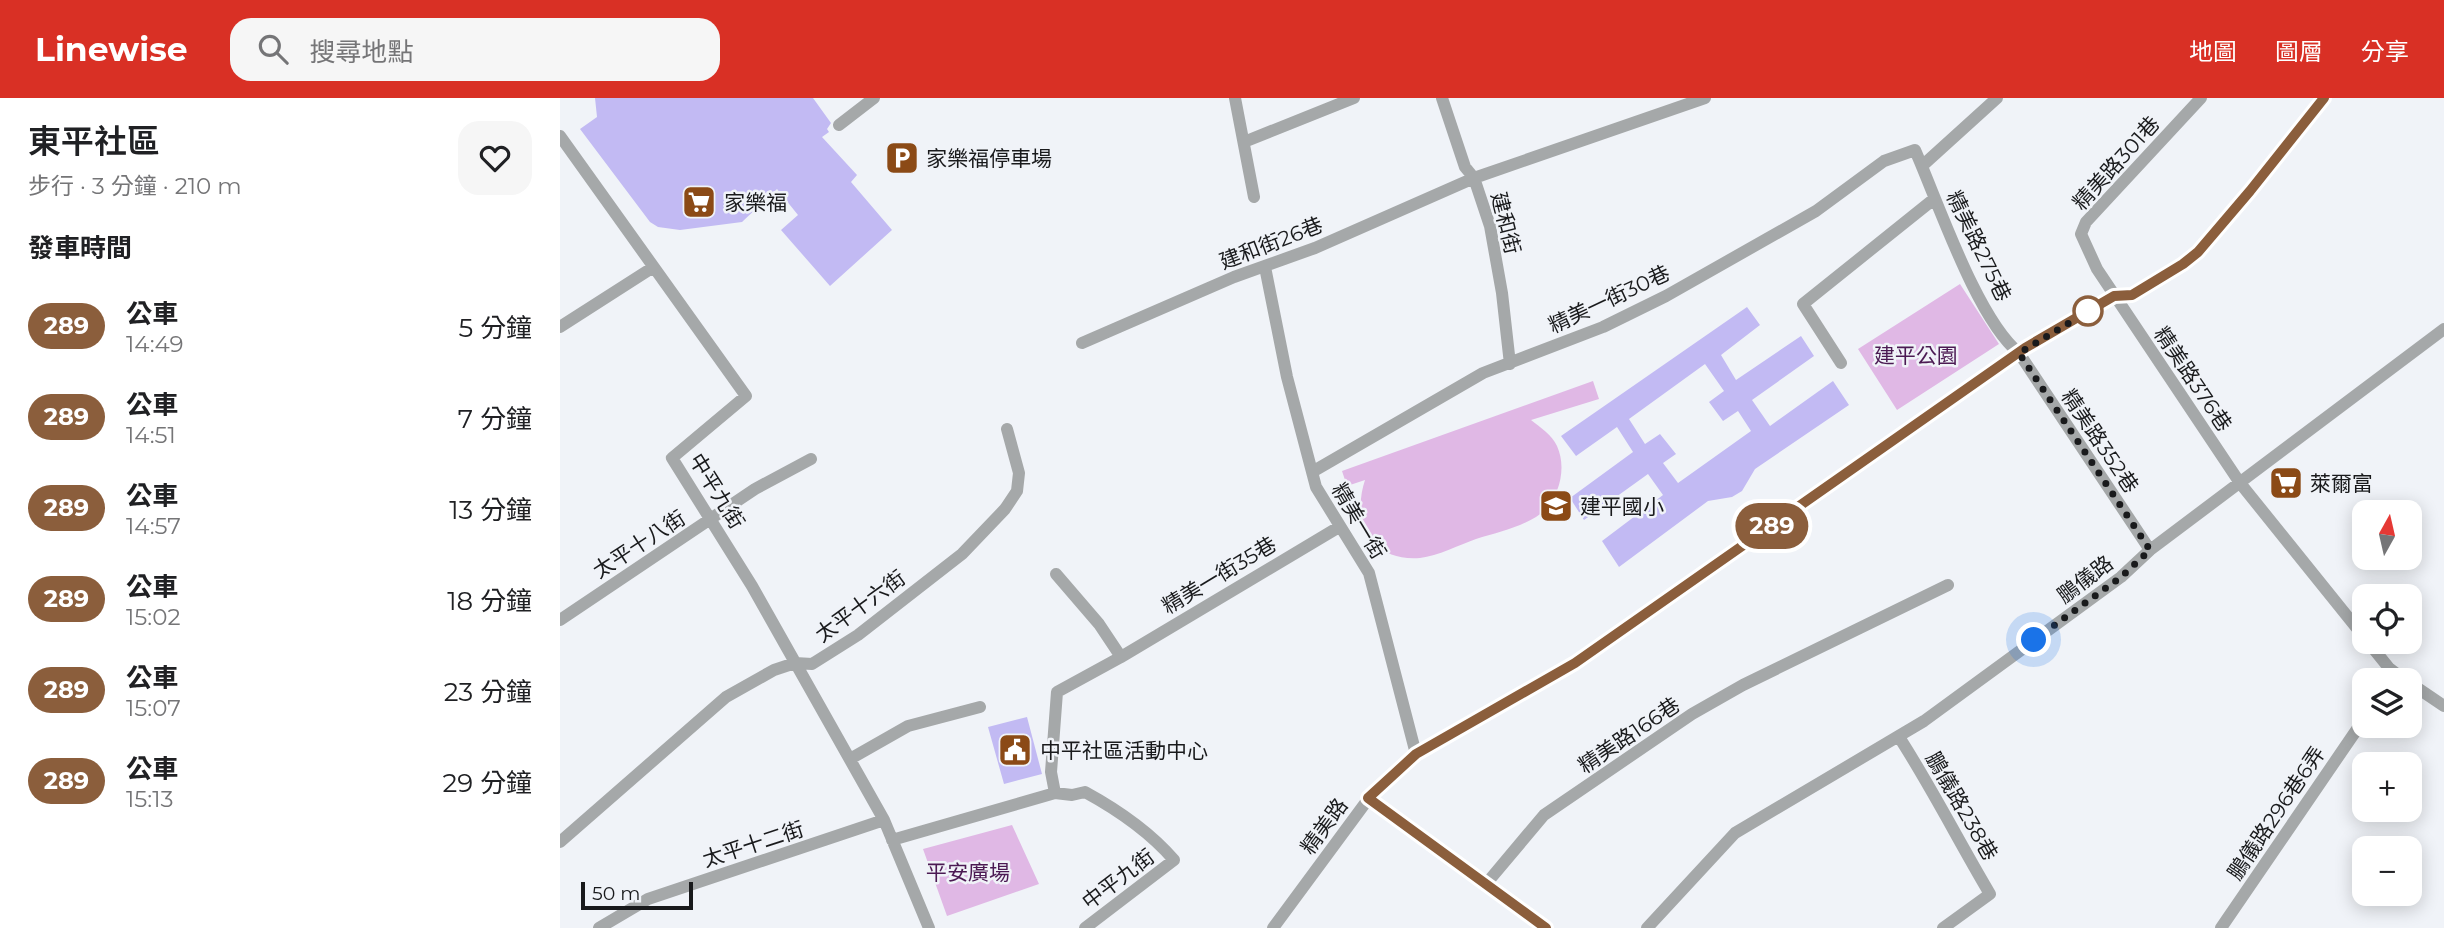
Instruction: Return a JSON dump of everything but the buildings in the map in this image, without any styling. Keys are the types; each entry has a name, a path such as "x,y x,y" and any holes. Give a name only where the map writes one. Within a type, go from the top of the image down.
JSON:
{"street":[{"path":"839,125 874,98"},
{"path":"1235,98 1255,197"},
{"path":"1244,142 1354,98"},
{"name":"建和街","path":"1442,98 1465,167 1474,178 1490,226 1502,293 1510,364"},
{"name":"建和街26巷","path":"1082,343 1234,277 1397,214 1474,178 1705,98"},
{"name":"精美路301巷","path":"2114,296 2097,269 2081,234 2086,222 2201,98"},
{"name":"精美路","path":"1273,928 1368,798 1416,754 1575,663 2019,353 2114,296 2132,295 2198,252 2325,98"},
{"path":"1922,166 1994,99"},
{"name":"中平九街","path":"560,136 746,396 672,458 711,519 884,820 928,928"},
{"name":"精美路275巷","path":"1915,150 1973,285 2007,343 2019,353"},
{"name":"精美一街30巷","path":"1312,472 1483,373 1603,327 1666,296 1816,211 1884,161 1915,150"},
{"path":"1841,363 1803,304 1934,199"},
{"name":"精美一街","path":"1265,267 1287,377 1316,487 1369,573 1416,754"},
{"path":"560,327 652,268"},
{"name":"精美路376巷","path":"2114,296 2240,483 2352,622"},
{"name":"鵬儀路","path":"1647,928 1735,833 1899,737 2121,577 2150,550 2444,329"},
{"name":"精美路352巷","path":"2019,353 2150,550"},
{"name":"太平十六街","path":"560,842 726,697 774,670 795,663 812,664 858,635 962,554 1005,509 1017,491 1019,473 1006,429"},
{"name":"太平十八街","path":"560,620 754,489 811,459"},
{"name":"精美一街35巷","path":"1055,793 1051,772 1056,692 1121,657 1339,527"},
{"path":"1056,574 1099,624 1121,657"},
{"name":"精美路166巷","path":"1486,884 1544,815 1692,715 1743,685 1948,585"},
{"path":"2422,691 2444,706"},
{"path":"850,759 908,726 980,707"},
{"name":"鵬儀路238巷","path":"1899,737 1939,799 1955,835 1990,894 1943,928"},
{"name":"鵬儀路296巷6弄","path":"2221,928 2352,737"},
{"name":"中平九街","path":"1055,793 1072,795 1085,792 1117,810 1162,846 1174,860 1085,928"},
{"path":"892,840 1055,793"},
{"path":"1368,798 1546,928"},
{"name":"太平十二街","path":"599,928 648,899 884,820"}],"green space":[{"name":"建平公園","path":"1960,284 1999,344 1897,410 1858,349"},
{"path":"1593,381 1599,399 1531,420 1555,442 1561,465 1555,495 1544,511 1536,517 1441,553 1420,558 1403,558 1389,553 1369,536 1361,510 1365,480 1347,486 1342,471"},
{"name":"平安廣場","path":"1012,825 1039,884 947,916 923,849"}],"bus line":[{"name":"289","path":"1546,928 1368,798 1416,754 1575,663 2025,348 2114,296 2132,295 2183,264 2198,252 2250,191 2324,98"}],"place":[{"name":"家樂福停車場","path":"902,158"},
{"name":"家樂福","path":"699,202"},
{"name":"萊爾富","path":"2286,483"},
{"name":"建平國小","path":"1556,506"},
{"name":"中平社區活動中心","path":"1015,750"}],"route":[{"path":"2034,640 2121,577 2150,550 2019,353 2092,309 2088,311"}]}
